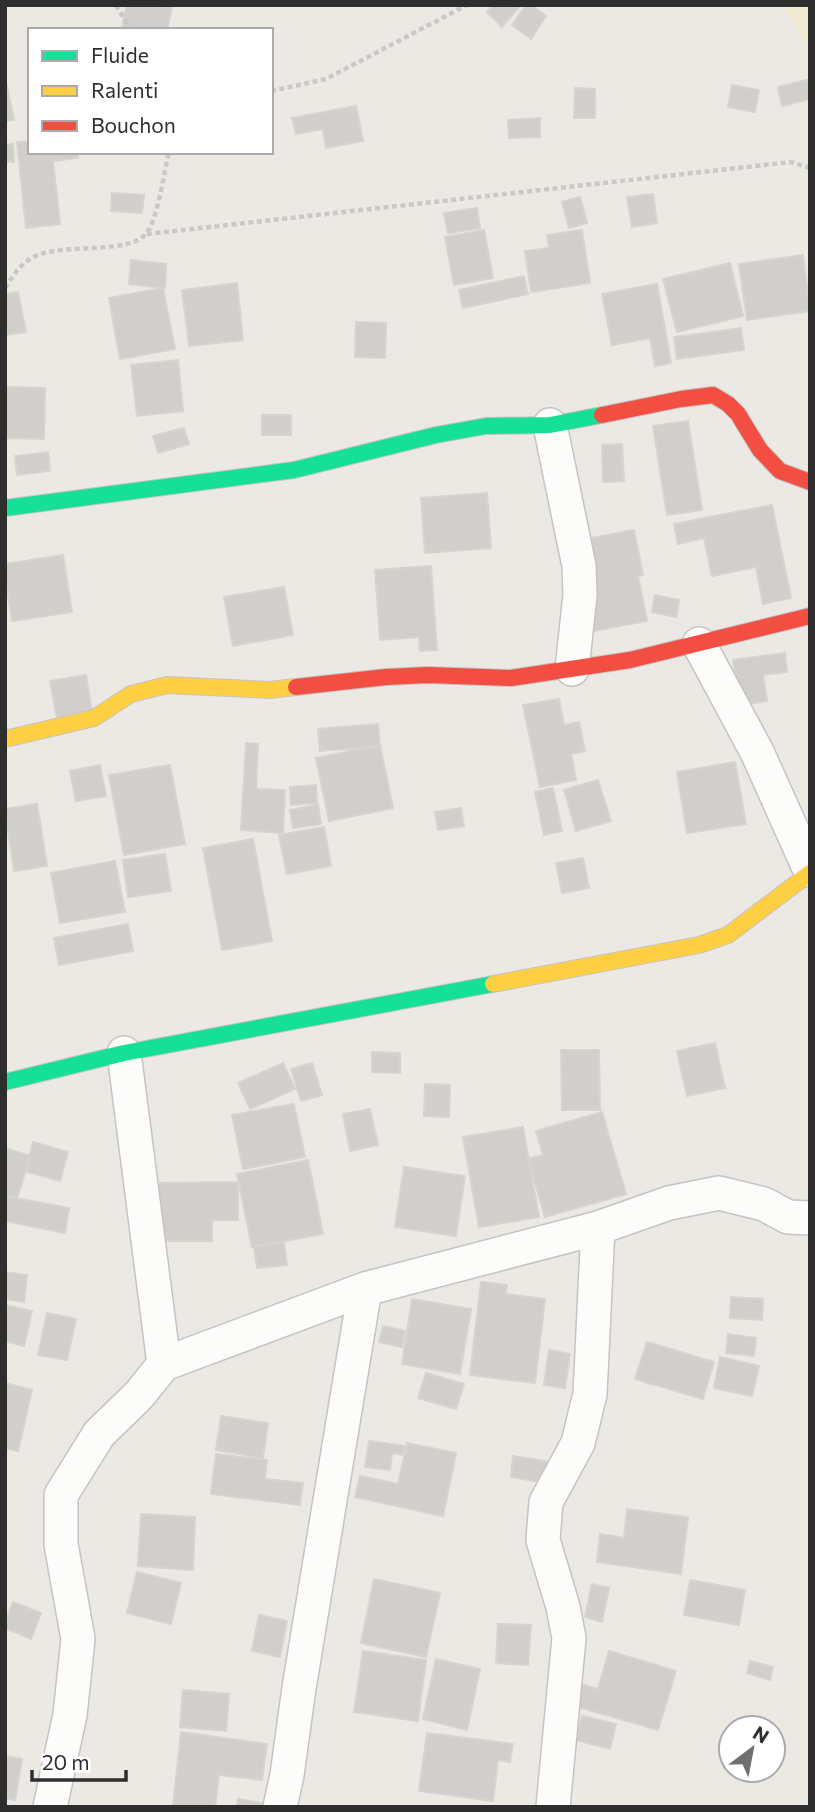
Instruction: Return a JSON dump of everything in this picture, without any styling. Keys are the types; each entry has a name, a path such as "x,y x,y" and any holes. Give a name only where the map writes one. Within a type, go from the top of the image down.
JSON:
{"street":[{"path":"5,508 294,470 436,435 486,426 550,425 681,399 713,396 728,404 738,414 760,450 780,471 810,482"},
{"path":"550,425 579,566 580,595 572,669"},
{"path":"5,739 93,718 131,694 167,685 268,690 386,677 428,675 511,678 629,660 810,617"},
{"path":"5,1082 124,1053 699,945 727,935 810,871 757,752 699,644"},
{"path":"124,1053 164,1364"},
{"path":"50,1807 70,1715 78,1639 61,1544 61,1494 99,1434 139,1395 164,1364 365,1289 598,1228 669,1203 719,1193 764,1204 789,1217 810,1218"},
{"path":"553,1807 569,1638 563,1607 543,1540 546,1502 578,1443 590,1394 598,1228"},
{"path":"280,1807 365,1289"}],"path":[{"path":"116,5 130,28"},
{"path":"273,91 326,79 467,5"},
{"path":"147,234 169,154"},
{"path":"5,288 18,269 31,257 53,250 123,245 137,241 147,234 791,162 810,168"}],"sand":[{"path":"782,5 810,5 810,49"}],"building":[{"path":"127,5 160,5 172,8 167,28 121,28"},
{"path":"493,5 521,5 502,27 487,12"},
{"path":"526,5 531,5 546,16 531,39 512,25"},
{"path":"810,79 810,99 782,106 778,87"},
{"path":"732,85 759,90 755,112 728,107"},
{"path":"7,86 14,120 5,121"},
{"path":"575,88 595,89 595,118 574,118"},
{"path":"356,106 363,141 326,148 323,129 296,134 292,118"},
{"path":"540,118 540,137 509,138 508,120"},
{"path":"28,141 28,154 77,154 78,158 53,161 60,224 26,228 17,142"},
{"path":"13,144 14,162 5,162 5,145"},
{"path":"112,193 144,195 142,213 111,211"},
{"path":"653,194 657,223 632,227 627,197"},
{"path":"580,197 587,223 569,228 562,202"},
{"path":"477,208 480,228 448,233 444,213"},
{"path":"484,230 493,278 454,285 445,237"},
{"path":"582,230 590,283 531,292 525,251 549,248 547,235"},
{"path":"803,255 810,311 747,320 739,264"},
{"path":"131,260 166,264 165,288 129,284"},
{"path":"730,263 743,316 677,332 663,279"},
{"path":"524,276 528,294 463,308 459,290"},
{"path":"237,283 243,340 189,346 182,290"},
{"path":"657,284 671,363 655,366 650,338 612,345 602,294"},
{"path":"163,288 175,349 120,359 109,298"},
{"path":"18,292 26,332 5,335 5,294"},
{"path":"356,322 386,323 385,358 355,357"},
{"path":"741,328 744,350 677,359 674,337"},
{"path":"178,360 183,411 137,416 131,365"},
{"path":"5,387 45,388 44,439 5,438"},
{"path":"262,415 291,415 291,435 262,435"},
{"path":"688,421 702,510 667,515 653,426"},
{"path":"184,428 189,444 158,453 153,436"},
{"path":"622,444 624,481 603,482 602,445"},
{"path":"48,452 50,471 17,475 15,456"},
{"path":"487,493 491,548 425,553 421,498"},
{"path":"772,505 791,598 763,604 756,567 712,576 704,538 678,544 674,524"},
{"path":"634,530 643,575 638,576 647,621 582,633 565,543"},
{"path":"63,555 72,612 12,621 5,564"},
{"path":"431,566 437,650 420,651 419,637 380,640 375,570"},
{"path":"284,587 293,635 233,646 224,597"},
{"path":"655,595 679,600 676,617 652,612"},
{"path":"785,653 787,672 763,675 767,701 739,705 733,660"},
{"path":"86,675 92,712 57,718 50,681"},
{"path":"559,699 564,725 579,722 585,751 571,754 576,780 540,787 523,705"},
{"path":"378,724 380,746 320,751 318,729"},
{"path":"246,743 258,744 256,789 285,790 283,833 241,830"},
{"path":"380,745 393,808 329,821 316,758"},
{"path":"735,762 746,824 687,833 677,772"},
{"path":"100,765 106,796 76,801 70,771"},
{"path":"170,765 185,844 124,855 109,775"},
{"path":"598,780 611,821 576,831 564,790"},
{"path":"316,785 317,803 291,805 290,787"},
{"path":"553,788 562,831 544,835 535,792"},
{"path":"37,804 47,866 14,871 5,809"},
{"path":"318,805 321,824 293,828 290,810"},
{"path":"461,808 464,826 438,830 435,812"},
{"path":"324,827 331,866 287,874 279,835"},
{"path":"253,839 272,941 222,950 203,848"},
{"path":"165,854 171,891 128,897 123,860"},
{"path":"583,858 589,888 562,893 556,863"},
{"path":"115,861 125,912 60,923 51,873"},
{"path":"128,924 133,951 59,965 54,938"},
{"path":"715,1043 725,1088 687,1096 677,1051"},
{"path":"561,1050 599,1050 600,1110 562,1110"},
{"path":"372,1052 400,1053 400,1073 372,1072"},
{"path":"283,1063 295,1089 250,1109 238,1083"},
{"path":"312,1063 322,1095 301,1101 291,1069"},
{"path":"425,1084 450,1085 449,1117 424,1116"},
{"path":"294,1104 305,1157 243,1169 232,1115"},
{"path":"370,1109 378,1145 350,1151 343,1114"},
{"path":"602,1112 626,1194 545,1217 528,1159 543,1155 536,1131"},
{"path":"523,1127 539,1217 479,1227 463,1137"},
{"path":"33,1142 68,1152 60,1181 25,1171"},
{"path":"5,1148 30,1156 17,1199 5,1195"},
{"path":"308,1160 323,1234 252,1247 237,1174"},
{"path":"404,1167 465,1176 456,1236 395,1227"},
{"path":"238,1182 238,1220 212,1220 212,1241 157,1241 156,1183"},
{"path":"5,1196 69,1208 65,1233 5,1221"},
{"path":"284,1243 287,1265 257,1268 254,1247"},
{"path":"5,1272 27,1275 24,1302 5,1299"},
{"path":"481,1282 507,1285 506,1294 545,1299 535,1383 470,1375"},
{"path":"731,1297 763,1299 762,1320 730,1318"},
{"path":"412,1299 471,1309 460,1374 402,1364"},
{"path":"5,1305 32,1311 24,1346 5,1341"},
{"path":"47,1313 76,1319 67,1360 38,1355"},
{"path":"383,1326 405,1331 402,1347 379,1342"},
{"path":"728,1334 756,1338 754,1356 726,1353"},
{"path":"647,1342 714,1362 703,1399 635,1379"},
{"path":"549,1350 570,1354 565,1388 544,1385"},
{"path":"720,1357 759,1366 752,1396 714,1388"},
{"path":"426,1373 464,1384 456,1409 418,1398"},
{"path":"5,1383 32,1390 18,1451 5,1448"},
{"path":"221,1416 268,1423 263,1458 216,1450"},
{"path":"369,1441 405,1446 404,1455 392,1453 390,1470 365,1467"},
{"path":"407,1443 456,1453 443,1516 355,1497 360,1476 398,1484"},
{"path":"216,1454 267,1460 265,1479 303,1483 300,1505 211,1494"},
{"path":"513,1456 550,1462 547,1483 511,1477"},
{"path":"627,1509 688,1517 681,1574 597,1562 600,1534 624,1538"},
{"path":"141,1514 195,1517 193,1570 138,1566"},
{"path":"137,1572 181,1583 171,1624 127,1613"},
{"path":"374,1579 440,1593 426,1657 361,1643"},
{"path":"690,1580 745,1590 739,1625 684,1615"},
{"path":"592,1584 609,1588 602,1622 585,1617"},
{"path":"13,1602 41,1613 31,1639 5,1628"},
{"path":"259,1615 287,1621 280,1657 252,1651"},
{"path":"498,1624 531,1625 528,1665 496,1663"},
{"path":"363,1651 426,1660 418,1721 354,1712"},
{"path":"609,1651 676,1671 658,1730 575,1706 581,1684 598,1689"},
{"path":"436,1659 480,1669 467,1730 423,1719"},
{"path":"750,1661 773,1667 770,1680 747,1673"},
{"path":"183,1690 229,1694 226,1731 180,1727"},
{"path":"582,1716 616,1724 610,1749 576,1740"},
{"path":"181,1732 267,1744 262,1780 219,1775 215,1807 173,1806"},
{"path":"427,1733 513,1744 510,1762 498,1760 493,1801 419,1791"},
{"path":"5,1756 22,1759 15,1800 5,1798"},
{"path":"238,1799 262,1803 262,1807 237,1807"}],"traffic: fast":[{"path":"5,508 294,470 436,435 486,426 550,425 602,415"},
{"path":"5,1082 124,1053 493,984"}],"traffic: slow":[{"path":"5,739 94,718 131,694 167,685 269,690 296,687"},
{"path":"493,984 699,945 728,935 810,873"}],"traffic: jam":[{"path":"602,415 713,395 738,414 760,450 780,471 810,482"},
{"path":"296,687 428,675 511,678 630,660 810,616"}]}
